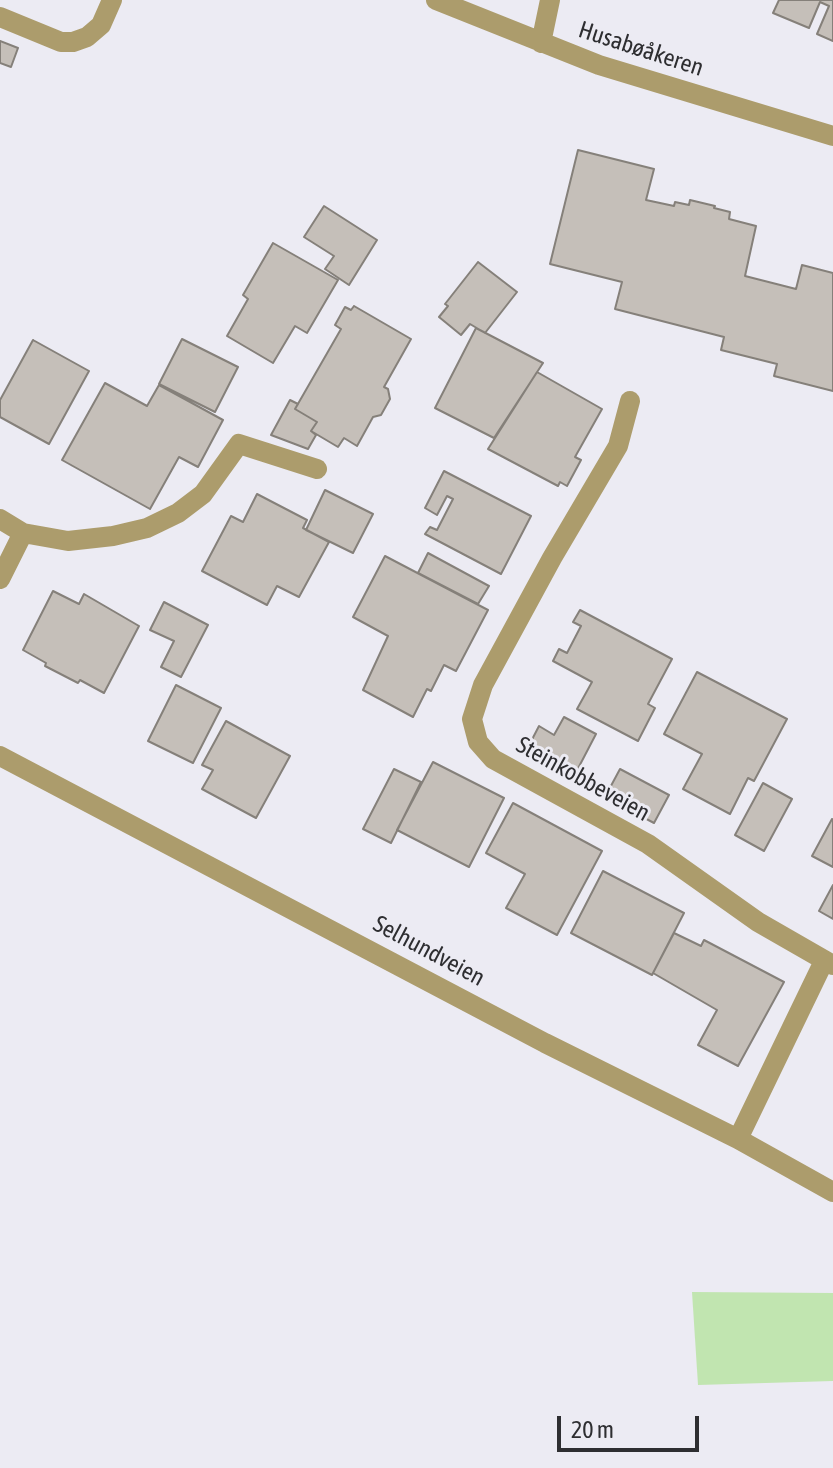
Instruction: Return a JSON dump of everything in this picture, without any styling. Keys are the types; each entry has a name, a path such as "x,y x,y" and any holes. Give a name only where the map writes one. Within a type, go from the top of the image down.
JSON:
{"street":[{"path":"0,17 61,42 73,42 87,37 101,25 112,0"},
{"name":"Husabøåkeren","path":"436,0 541,43 671,88 833,136"},
{"path":"541,43 550,0"},
{"name":"Steinkobbeveien","path":"630,401 618,446 483,685 472,719 478,742 493,759 648,844 758,922 828,963 738,1139"},
{"path":"0,519 23,533 68,541 147,528 178,513 203,494 239,444 317,469"},
{"path":"0,579 23,533"},
{"name":"Selhundveien","path":"0,756 545,1043 738,1139 833,1192"}],"green space":[{"path":"692,1292 833,1293 833,1381 698,1385"}],"building":[{"path":"779,0 833,0 833,41 817,34 829,6 820,2 809,28 773,13"},
{"path":"0,41 18,48 11,67 0,63"},
{"path":"578,150 654,169 646,200 674,206 675,202 689,205 690,200 715,206 730,212 729,219 756,226 745,276 796,289 802,265 833,273 833,391 774,376 777,364 721,350 724,337 615,309 622,282 550,264"},
{"path":"324,206 377,240 349,285 325,269 334,256 304,237"},
{"path":"273,243 338,280 307,333 295,326 273,363 227,336 248,299 243,295"},
{"path":"478,262 517,292 485,333 470,324 461,335 439,317 448,306 445,304"},
{"path":"354,306 411,339 384,387 388,389 390,399 381,415 373,417 357,446 344,438 338,447 311,431 317,422 295,409 341,329 335,325 345,307 351,310"},
{"path":"476,328 543,363 494,438 435,408"},
{"path":"182,339 238,367 215,412 159,384"},
{"path":"33,340 89,371 49,444 0,417 0,400"},
{"path":"537,372 602,409 575,457 581,460 567,486 560,482 558,486 488,449"},
{"path":"105,383 147,406 159,385 223,420 198,467 179,457 150,509 62,460"},
{"path":"290,400 298,404 295,409 317,422 311,431 316,435 308,449 271,435"},
{"path":"444,471 531,516 501,574 425,534 430,527 437,530 453,499 447,496 437,515 425,508"},
{"path":"325,490 373,514 353,553 306,530"},
{"path":"257,494 307,520 303,528 329,542 299,597 277,586 267,605 202,571 231,516 243,522"},
{"path":"428,553 489,586 478,604 418,573"},
{"path":"385,556 488,610 456,671 444,665 413,717 363,690 388,636 353,617"},
{"path":"53,591 79,604 84,594 139,626 104,693 45,666 46,663 23,650"},
{"path":"164,602 208,625 181,677 161,667 174,641 150,630"},
{"path":"580,610 672,659 648,704 655,708 638,741 577,709 592,682 553,661 559,649 567,653 581,626 573,622"},
{"path":"697,672 787,719 754,781 748,778 730,814 683,789 702,754 664,734"},
{"path":"176,685 221,708 193,763 148,741"},
{"path":"564,717 596,734 572,780 524,755 539,726 554,735"},
{"path":"226,721 290,756 256,818 202,789 213,770 202,765"},
{"path":"433,762 504,798 469,867 397,830"},
{"path":"394,769 421,782 391,843 363,829"},
{"path":"620,769 669,795 654,823 605,797"},
{"path":"763,783 792,799 764,851 735,835"},
{"path":"513,803 602,851 557,935 506,908 525,874 486,853"},
{"path":"833,820 833,867 812,856"},
{"path":"603,871 684,913 652,975 571,933"},
{"path":"833,885 833,919 819,911"},
{"path":"674,933 701,946 704,940 784,982 738,1066 698,1045 717,1010 653,973"}]}
